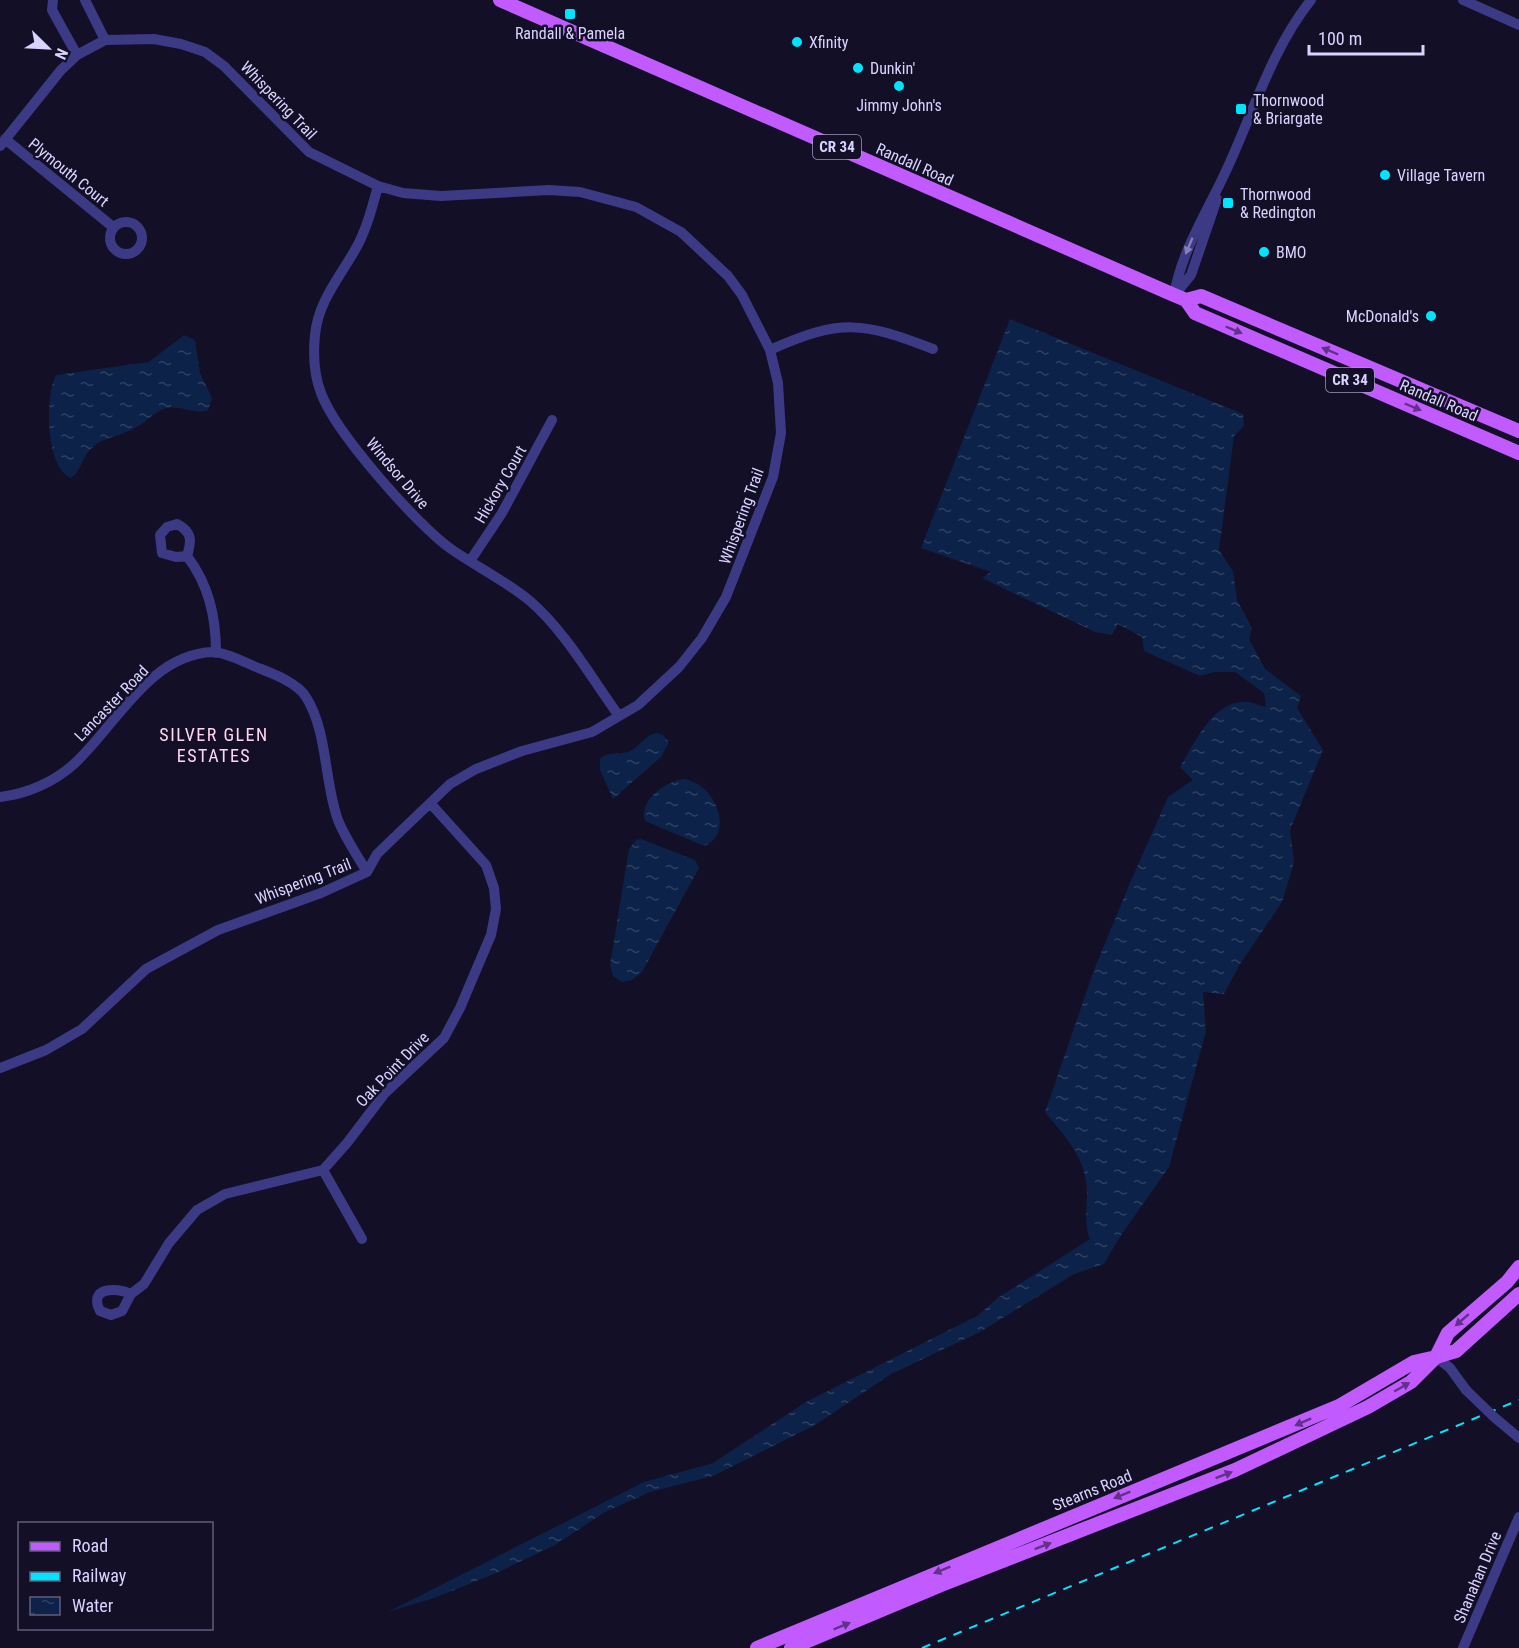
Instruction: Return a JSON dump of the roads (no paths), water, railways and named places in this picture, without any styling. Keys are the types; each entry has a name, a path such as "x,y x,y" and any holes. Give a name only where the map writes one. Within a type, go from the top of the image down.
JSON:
{"main road":[{"name":"Randall Road","path":"500,0 1180,297 1194,313 1519,453"},
{"name":"Randall Road","path":"1180,297 1201,296 1519,431"},
{"name":"Stearns Road","path":"791,1648 941,1585 1235,1470 1368,1407 1411,1382 1436,1357 1448,1333 1507,1282 1519,1267"},
{"name":"Stearns Road","path":"757,1648 1340,1406 1414,1362 1456,1351 1519,1294"}],"street":[{"path":"53,0 52,10 77,55"},
{"path":"85,0 105,39"},
{"path":"1180,297 1179,270 1200,220 1224,175 1283,42 1311,0"},
{"path":"1463,0 1519,25"},
{"name":"Whispering Trail","path":"0,1068 46,1050 82,1029 146,969 218,930 321,893 367,872 377,854 432,804 450,784 476,769 522,751 592,732 660,687 702,638 726,597 754,531 773,477 781,433 778,383 770,350 742,296 728,276 681,232 636,207 580,192 549,190 441,196 403,193 378,186 309,152 225,66 205,52 181,44 154,39 105,39 77,55 61,70 2,142"},
{"name":"Plymouth Court","path":"2,142 113,227"},
{"name":"Windsor Drive","path":"378,186 361,237 325,299 319,315 313,355 317,377 328,408 340,427 427,529 530,601 546,617 619,716"},
{"path":"770,350 818,331 854,327 892,332 933,349"},
{"name":"Hickory Court","path":"470,561 502,513 552,420"},
{"path":"187,556 202,581 212,605 216,653 257,668 297,687 306,697 321,738 338,821 367,872"},
{"name":"Lancaster Road","path":"0,797 44,784 75,764 148,683 167,667 189,658 216,653"},
{"name":"Oak Point Drive","path":"323,1170 348,1143 385,1093 444,1038 460,1008 491,935 495,898 486,865 432,804"},
{"path":"131,1294 144,1284 169,1243 197,1210 225,1194 323,1170 362,1239"},
{"path":"1436,1357 1450,1368 1466,1390 1519,1437"},
{"name":"Shanahan Drive","path":"1463,1648 1519,1517"}],"water":[{"path":"1010,319 1243,414 1244,426 1234,436 1219,550 1233,571 1237,600 1252,628 1249,639 1265,669 1301,696 1297,708 1323,750 1290,830 1294,862 1282,902 1240,964 1224,994 1203,992 1206,1031 1169,1167 1119,1238 1104,1264 1074,1274 980,1332 891,1374 815,1425 713,1476 650,1492 605,1512 555,1545 494,1574 434,1598 388,1612 644,1482 713,1463 806,1402 977,1316 999,1297 1090,1239 1086,1222 1087,1193 1083,1169 1074,1149 1045,1112 1094,970 1168,797 1193,780 1180,767 1206,724 1225,708 1236,703 1248,702 1266,707 1264,693 1235,672 1214,672 1200,676 1144,651 1142,637 1118,624 1112,635 1095,632 982,578 991,572 921,548"},
{"path":"184,335 195,340 200,373 212,398 208,410 198,411 173,407 160,411 135,428 98,443 70,478 62,471 56,460 52,445 49,414 52,385 56,375 149,362"},
{"path":"656,733 663,735 669,742 661,757 613,799 600,770 600,759 609,754 628,752"},
{"path":"685,779 697,783 706,791 718,811 720,822 718,832 713,840 704,846 645,821 646,805 656,792 670,783"},
{"path":"641,839 695,860 699,868 642,972 632,980 622,982 613,976 610,965 629,849 636,840"}],"railway":[{"path":"922,1648 1519,1400"}],"place":[{"name":"Randall & Pamela","path":"570,14"},
{"name":"Xfinity","path":"797,42"},
{"name":"Dunkin'","path":"858,68"},
{"name":"Jimmy John's","path":"899,86"},
{"name":"Thornwood & Briargate","path":"1241,109"},
{"name":"Village Tavern","path":"1385,175"},
{"name":"Thornwood & Redington","path":"1228,203"},
{"name":"BMO","path":"1264,252"},
{"name":"McDonald's","path":"1431,316"}],"district":[{"name":"SILVER GLEN ESTATES","path":"214,745"}]}
